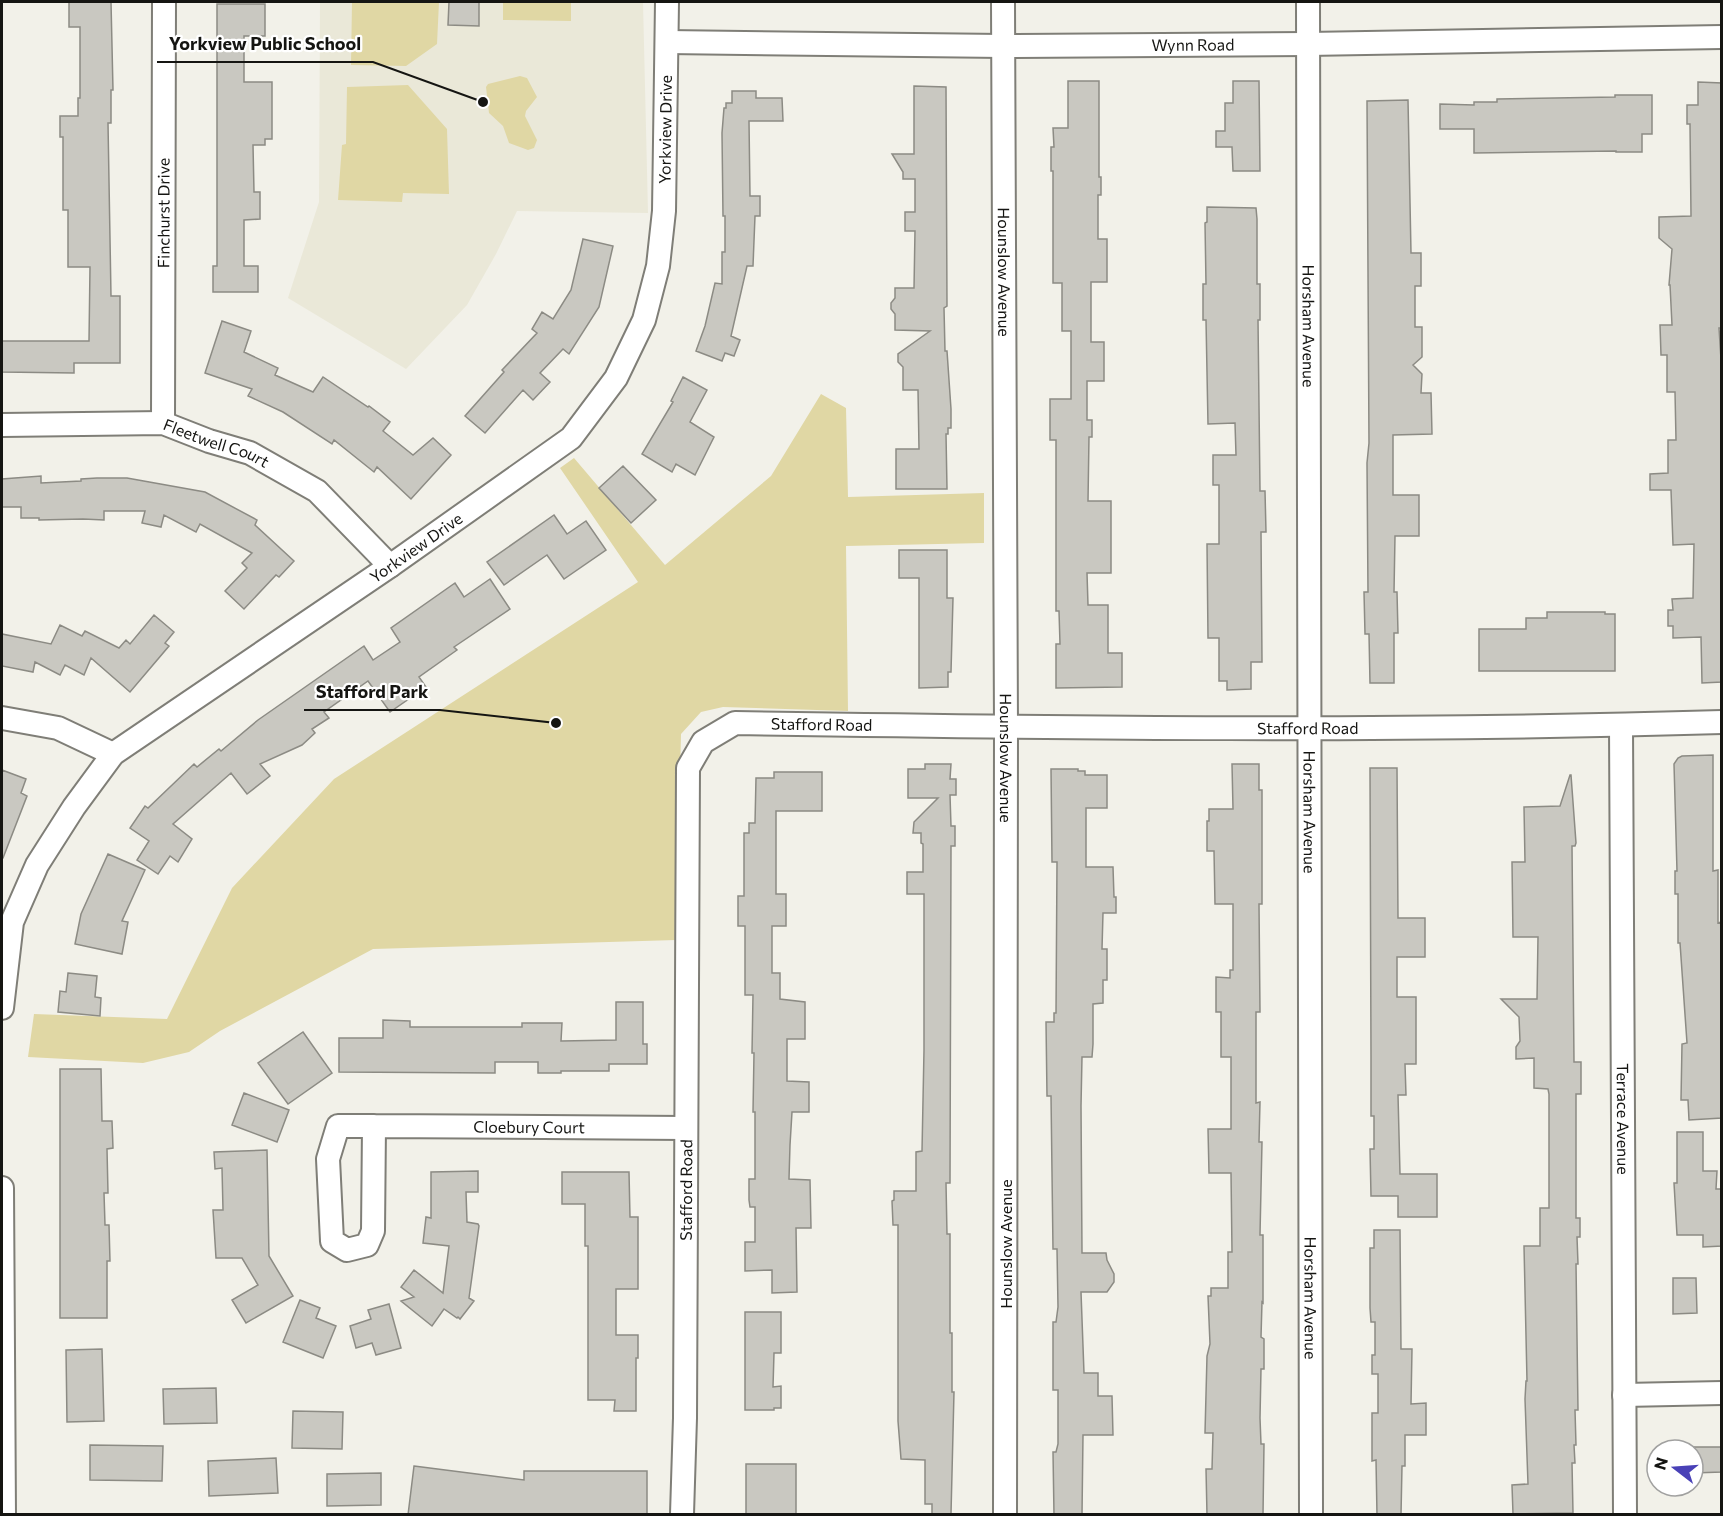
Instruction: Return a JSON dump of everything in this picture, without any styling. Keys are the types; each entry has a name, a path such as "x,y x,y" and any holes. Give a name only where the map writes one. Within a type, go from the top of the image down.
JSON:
{"street":[{"name":"Finchurst Drive","path":"163,423 164,2"},
{"name":"Yorkview Drive","path":"2,1008 12,922 37,865 74,807 113,754 390,566 571,438 616,378 644,320 658,266 664,211 667,2"},
{"name":"Hounslow Avenue","path":"1003,2 1006,727 1005,1515"},
{"name":"Horsham Avenue","path":"1308,2 1311,1515"},
{"name":"Wynn Road","path":"667,42 1003,46 1308,44 1722,37"},
{"name":"Fleetwell Court","path":"2,425 163,423 250,453 317,491 390,566"},
{"path":"2,718 58,728 113,754"},
{"name":"Stafford Road","path":"682,1515 686,1418 688,768 703,742 735,723 1308,728 1722,722"},
{"name":"Terrace Avenue","path":"1621,725 1625,1515"},
{"name":"Cloebury Court","path":"374,1126 373,1231 367,1245 347,1250 332,1241 328,1159 338,1126 374,1126 686,1128"},
{"path":"2,1188 4,1515"},
{"path":"1624,1395 1722,1393"}],"shaded area":[{"path":"320,2 643,2 648,213 517,211 467,305 406,369 288,298 319,202"},
{"path":"352,2 439,2 437,44 406,66 351,65"},
{"path":"503,2 571,2 571,21 503,20"},
{"path":"520,76 527,78 537,97 526,111 525,116 537,140 534,148 528,150 509,143 503,126 489,113 486,87 488,84"},
{"path":"408,85 447,129 449,194 403,193 402,202 338,200 342,145 346,144 347,87"},
{"path":"821,394 846,408 848,497 984,493 984,543 846,546 848,711 723,707 701,712 681,734 676,940 373,949 220,1031 189,1052 143,1063 28,1057 34,1014 167,1019 232,888 334,779 638,582 560,468 574,458 665,565 771,476"}],"building":[{"path":"69,2 111,2 113,90 111,90 111,123 108,123 111,296 120,296 120,363 74,363 74,373 2,372 2,341 89,341 90,267 68,267 68,210 63,210 63,137 60,137 60,116 78,116 78,98 80,98 80,27 69,27"},
{"path":"449,2 479,2 479,26 448,25"},
{"path":"217,4 265,4 265,36 244,36 244,82 272,82 272,139 265,139 265,145 253,145 254,192 260,192 260,219 244,220 244,266 258,266 258,292 213,292 213,266 217,266"},
{"path":"1068,81 1099,81 1101,195 1098,195 1098,239 1107,239 1107,282 1091,282 1091,342 1104,342 1104,381 1087,381 1087,420 1092,420 1092,437 1089,437 1088,501 1111,501 1111,573 1087,573 1088,605 1108,605 1108,653 1122,653 1122,687 1056,688 1056,644 1060,644 1059,611 1056,611 1056,440 1050,440 1050,399 1071,399 1071,331 1062,331 1062,283 1053,283 1051,147 1054,147 1053,128 1068,128"},
{"path":"1233,81 1259,81 1260,171 1233,171 1232,147 1216,147 1216,131 1225,131 1225,103 1233,103"},
{"path":"1698,82 1722,83 1722,328 1719,328 1722,375 1722,682 1702,683 1701,637 1673,638 1673,626 1668,626 1668,610 1673,610 1672,599 1693,598 1694,544 1673,545 1671,490 1650,490 1650,474 1668,473 1668,440 1676,440 1675,392 1667,392 1667,355 1661,355 1660,325 1672,325 1669,285 1672,249 1659,238 1659,217 1691,216 1690,124 1687,124 1687,105 1698,105"},
{"path":"914,86 946,87 947,306 944,308 945,351 947,351 951,409 951,428 948,428 948,434 946,434 947,489 896,489 896,449 919,449 918,390 903,390 903,367 898,362 898,354 930,331 895,330 895,314 891,309 891,303 895,298 895,288 914,288 915,231 905,231 905,212 915,212 915,179 903,179 903,172 892,154 914,154"},
{"path":"732,91 756,91 756,98 782,98 783,121 749,121 750,196 760,196 760,216 755,216 753,266 747,266 731,336 740,340 734,356 725,353 722,361 696,351 705,326 715,283 722,284 725,216 723,216 722,133 724,108 726,108 726,103 732,103"},
{"path":"1615,95 1652,95 1652,134 1642,134 1642,152 1474,153 1474,129 1440,129 1440,104 1474,105 1474,102 1497,102 1497,99 1615,97"},
{"path":"1408,100 1411,253 1421,253 1421,286 1415,286 1415,327 1422,327 1422,357 1413,365 1422,374 1421,393 1431,393 1432,434 1393,435 1393,495 1419,495 1419,536 1395,536 1394,592 1397,592 1398,633 1394,633 1394,683 1370,683 1369,634 1365,634 1364,592 1368,592 1367,463 1369,443 1367,101"},
{"path":"1207,207 1256,208 1257,284 1260,284 1260,320 1258,320 1260,491 1265,491 1266,532 1261,532 1262,662 1251,662 1251,689 1227,690 1227,681 1219,681 1219,638 1208,638 1207,544 1219,544 1219,485 1213,485 1213,455 1236,455 1235,423 1208,424 1206,320 1203,320"},
{"path":"583,239 613,246 599,307 569,354 563,349 540,373 550,382 533,400 523,390 485,433 465,416 504,372 502,370 537,333 532,329 542,312 553,319 571,290"},
{"path":"222,321 251,331 244,352 278,368 275,375 313,392 323,377 390,422 383,431 413,455 433,438 451,455 411,499 377,467 374,472 334,440 332,444 283,412 248,396 252,389 205,373"},
{"path":"683,377 707,390 690,422 714,437 695,475 676,464 672,472 642,454 673,402 671,401"},
{"path":"623,466 656,500 631,523 599,488"},
{"path":"41,476 41,483 127,478 205,492 257,520 255,525 294,561 279,577 276,575 244,609 225,591 247,568 242,563 252,553 200,524 196,532 164,515 161,527 142,523 145,511 104,511 104,520 39,520 39,518 21,518 21,507 2,507 2,479"},
{"path":"554,515 567,534 586,521 606,550 564,579 547,555 504,585 487,562"},
{"path":"899,550 947,550 947,598 953,598 951,672 948,672 948,687 919,688 919,578 899,578"},
{"path":"490,579 510,609 454,647 457,650 419,677 426,687 390,712 368,681 324,712 329,718 312,729 315,733 302,745 260,764 270,776 247,794 231,773 173,824 192,839 178,862 170,856 158,874 137,860 149,841 130,828 145,806 148,808 194,764 197,767 219,749 221,751 258,720 364,646 373,660 400,642 391,628 455,583 464,597"},
{"path":"1547,612 1615,614 1615,671 1479,671 1479,629 1526,629 1526,618 1547,618"},
{"path":"154,615 174,632 165,643 169,646 130,692 91,658 84,675 65,665 60,675 35,662 33,672 2,666 2,634 51,644 60,625 82,636 85,631 119,648 126,640 130,644"},
{"path":"1713,755 1713,871 1718,870 1718,923 1721,922 1722,1118 1689,1120 1688,1100 1681,1100 1682,1044 1687,1043 1680,943 1678,943 1678,894 1675,894 1675,871 1677,871 1674,764 1682,756"},
{"path":"925,764 951,764 950,779 956,779 956,795 950,795 951,826 955,826 955,846 951,846 950,1183 946,1183 947,1234 950,1234 950,1333 952,1333 952,1392 954,1392 951,1514 932,1514 932,1504 925,1504 925,1460 901,1459 898,1421 898,1225 893,1225 892,1201 894,1191 916,1191 916,1152 922,1151 924,1050 924,894 907,894 907,872 923,872 923,844 921,833 913,833 914,822 938,798 908,798 908,769 925,769"},
{"path":"1232,764 1259,764 1259,790 1262,790 1262,904 1259,904 1260,1012 1256,1012 1256,1103 1260,1102 1259,1142 1262,1142 1260,1235 1263,1235 1261,1337 1264,1339 1264,1369 1261,1369 1260,1418 1261,1444 1264,1444 1263,1515 1207,1515 1206,1469 1212,1469 1213,1433 1205,1433 1207,1356 1210,1344 1208,1296 1211,1296 1211,1288 1228,1288 1228,1252 1232,1252 1231,1173 1209,1173 1208,1129 1231,1129 1231,1057 1221,1057 1221,1012 1216,1012 1216,977 1230,978 1230,970 1233,970 1233,904 1215,904 1214,851 1207,851 1207,821 1209,821 1209,809 1233,809"},
{"path":"1370,768 1397,768 1398,918 1425,918 1425,957 1397,957 1397,997 1416,997 1416,1064 1405,1064 1406,1095 1398,1095 1400,1174 1437,1174 1437,1217 1398,1217 1398,1196 1371,1196 1370,1149 1374,1149 1374,1116 1371,1116"},
{"path":"1051,769 1078,769 1078,771 1085,771 1085,775 1107,775 1107,808 1086,808 1086,867 1113,867 1114,897 1116,897 1116,913 1103,913 1102,949 1107,949 1107,980 1103,980 1103,1003 1093,1004 1092,1057 1082,1057 1081,1106 1082,1253 1106,1253 1114,1274 1114,1282 1107,1292 1081,1292 1084,1373 1098,1373 1098,1396 1112,1396 1113,1435 1083,1435 1082,1515 1054,1515 1053,1452 1056,1452 1058,1444 1058,1390 1053,1390 1053,1322 1056,1322 1058,1307 1057,1249 1053,1249 1051,1096 1047,1096 1046,1022 1054,1022 1054,1013 1056,1013 1057,862 1052,862"},
{"path":"2,770 26,779 21,793 27,796 3,858 2,858"},
{"path":"774,772 822,772 822,811 776,811 776,894 786,894 786,926 772,926 772,973 780,973 780,999 805,1002 805,1039 787,1039 787,1081 809,1082 809,1112 792,1112 789,1179 810,1180 811,1228 796,1228 797,1292 772,1293 772,1270 745,1271 745,1242 755,1242 755,1207 750,1207 749,1200 749,1179 755,1179 753,995 745,995 745,926 738,926 738,896 744,896 744,833 749,833 749,823 755,823 756,778 774,778"},
{"path":"1570,775 1576,843 1572,846 1574,1062 1581,1062 1581,1094 1576,1094 1576,1218 1580,1218 1580,1237 1577,1237 1578,1264 1576,1264 1578,1410 1575,1410 1575,1463 1572,1463 1573,1513 1513,1514 1512,1485 1528,1484 1524,1246 1540,1246 1540,1208 1549,1208 1549,1094 1548,1089 1534,1088 1534,1058 1516,1059 1516,1047 1520,1041 1519,1017 1501,999 1537,999 1538,937 1513,937 1512,862 1525,862 1524,807 1560,806"},
{"path":"108,854 145,870 122,921 128,922 122,954 75,944 81,914"},
{"path":"68,973 97,976 95,997 101,998 100,1016 58,1012 60,991 66,992"},
{"path":"616,1002 643,1002 643,1044 647,1044 647,1064 609,1064 609,1071 561,1071 561,1073 538,1073 538,1062 495,1062 495,1073 339,1072 339,1038 383,1038 383,1020 410,1021 410,1027 522,1027 522,1023 562,1023 561,1041 616,1040"},
{"path":"303,1032 332,1073 288,1104 258,1063"},
{"path":"60,1069 101,1069 102,1121 112,1121 113,1148 107,1149 108,1193 104,1193 105,1225 109,1225 110,1261 107,1261 107,1318 60,1318"},
{"path":"244,1093 289,1110 277,1142 232,1125"},
{"path":"1677,1132 1703,1132 1703,1171 1717,1171 1716,1189 1722,1189 1722,1246 1703,1247 1703,1235 1677,1235 1674,1183 1677,1183"},
{"path":"267,1150 269,1256 293,1296 246,1323 232,1300 258,1285 242,1258 216,1258 213,1210 223,1210 222,1168 215,1169 214,1152"},
{"path":"478,1171 478,1192 466,1192 467,1222 479,1226 469,1298 474,1301 460,1319 444,1309 432,1326 401,1301 414,1297 401,1287 414,1270 443,1293 449,1246 423,1243 426,1217 431,1218 431,1172"},
{"path":"562,1172 629,1172 630,1217 638,1217 638,1289 616,1289 616,1335 638,1335 636,1411 614,1411 615,1400 588,1400 588,1246 585,1246 585,1204 562,1204"},
{"path":"1374,1230 1400,1230 1401,1349 1412,1349 1411,1404 1426,1403 1426,1435 1405,1435 1401,1515 1377,1515 1376,1460 1372,1461 1372,1413 1378,1413 1378,1374 1372,1374 1372,1355 1375,1355 1375,1322 1371,1322 1370,1308 1370,1248 1374,1248"},
{"path":"1673,1278 1696,1278 1697,1313 1673,1314"},
{"path":"300,1300 320,1308 316,1318 336,1326 323,1358 283,1342"},
{"path":"389,1304 401,1348 376,1355 372,1343 356,1348 350,1326 371,1319 368,1310"},
{"path":"745,1312 781,1312 781,1353 774,1353 773,1387 781,1386 781,1408 745,1410"},
{"path":"102,1349 104,1421 67,1422 66,1350"},
{"path":"216,1388 217,1423 164,1424 163,1389"},
{"path":"293,1411 343,1412 342,1449 292,1448"},
{"path":"90,1445 163,1446 162,1481 90,1480"},
{"path":"1705,1447 1722,1447 1722,1472 1705,1473"},
{"path":"276,1458 278,1493 209,1496 208,1461"},
{"path":"746,1464 796,1464 796,1515 746,1515"},
{"path":"414,1466 524,1480 524,1471 647,1471 647,1515 408,1515"},
{"path":"381,1473 381,1505 327,1506 327,1474"}],"place":[{"name":"Yorkview Public School","path":"483,102"},
{"name":"Stafford Park","path":"556,723"}]}
